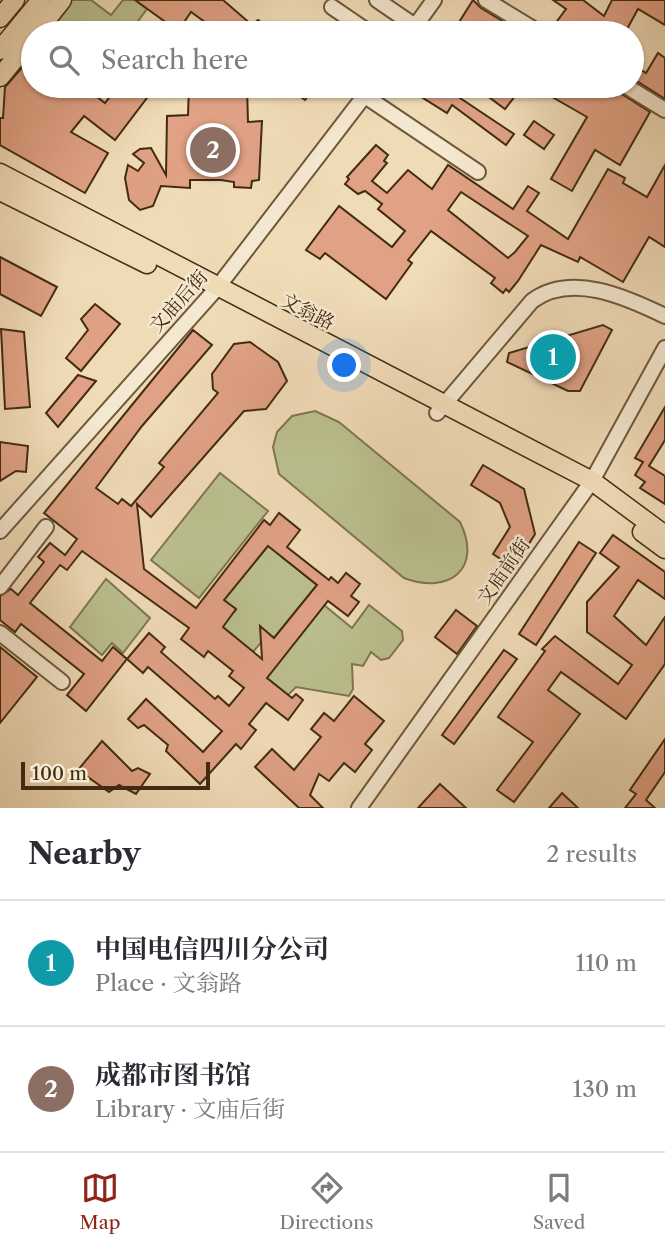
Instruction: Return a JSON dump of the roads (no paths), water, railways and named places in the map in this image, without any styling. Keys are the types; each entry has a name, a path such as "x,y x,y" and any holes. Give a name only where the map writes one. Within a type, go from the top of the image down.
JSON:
{"main road":[{"path":"0,18 15,0"},
{"path":"24,21 41,0"},
{"path":"46,21 62,0"},
{"path":"0,50 21,24"},
{"path":"0,77 21,52"},
{"name":"文翁路","path":"0,173 213,292"},
{"name":"文翁路","path":"0,191 213,292 588,485 665,535"},
{"name":"文翁路","path":"588,485 665,549"}],"street":[{"path":"377,0 402,21"},
{"path":"419,21 434,0"},
{"path":"486,0 520,21"},
{"path":"332,7 352,21"},
{"path":"644,97 665,110"},
{"name":"文庙后街","path":"0,531 213,292 364,98"},
{"path":"378,98 478,172"},
{"path":"440,409 532,302 544,292 557,289 613,292 665,316"},
{"name":"文庙前街","path":"359,808 588,485 665,348"},
{"path":"0,587 46,527"},
{"path":"0,633 62,682"}],"place":[{"name":"成都市图书馆","path":"213,150"},
{"name":"中国电信四川分公司","path":"553,357"}]}
